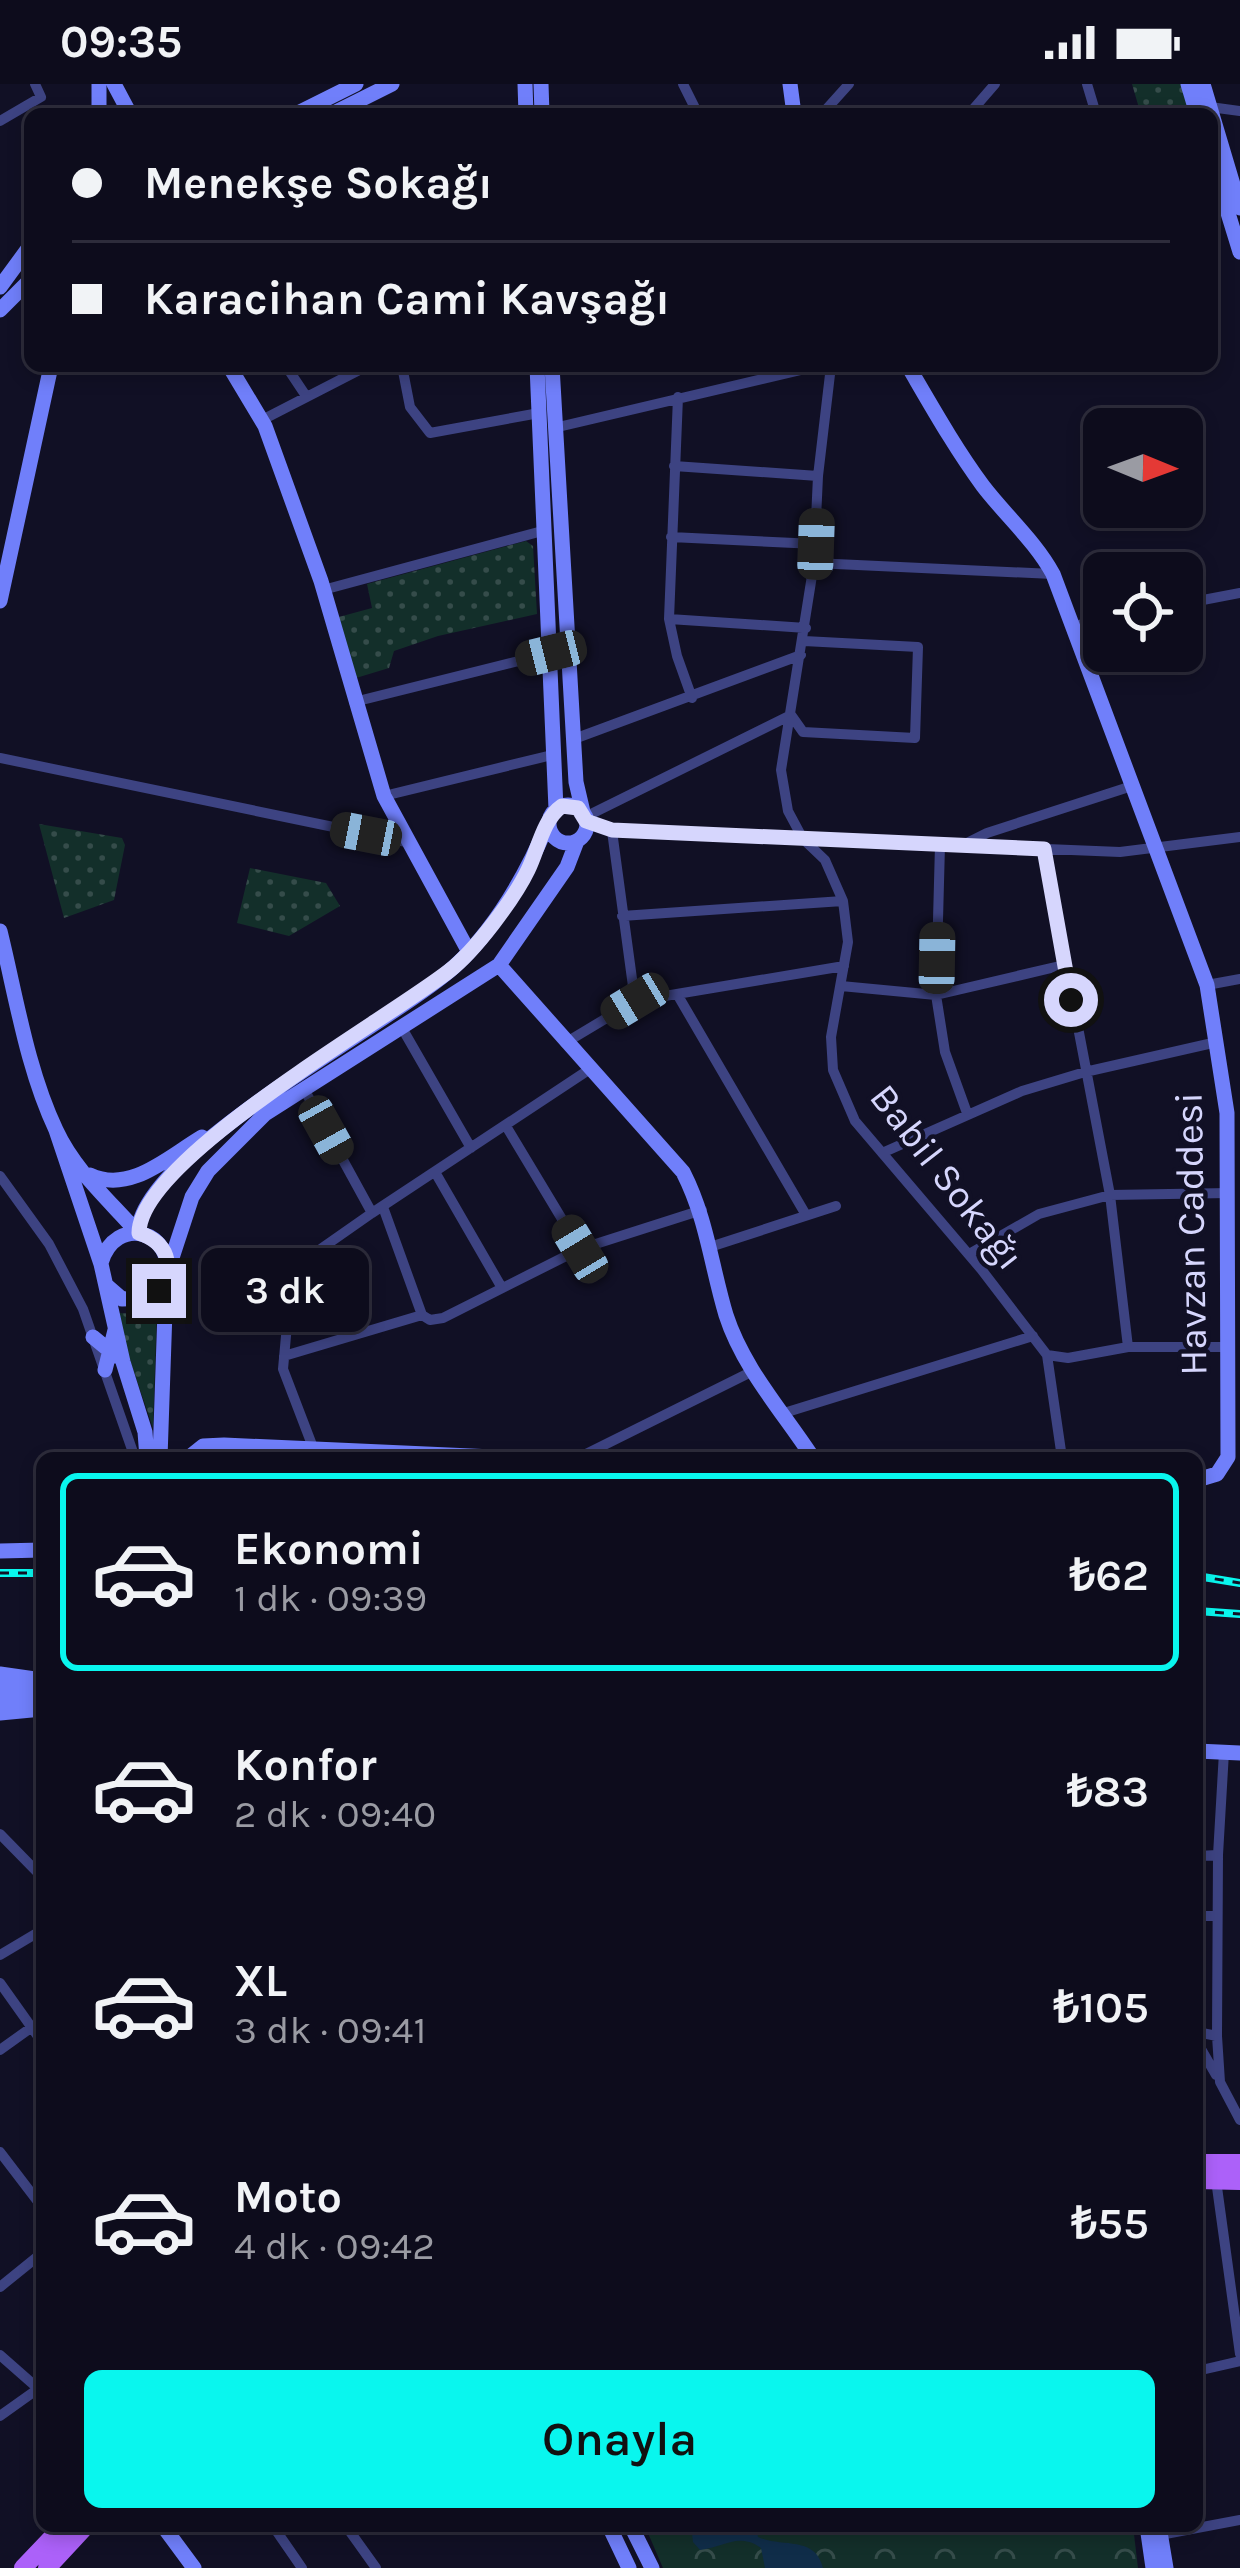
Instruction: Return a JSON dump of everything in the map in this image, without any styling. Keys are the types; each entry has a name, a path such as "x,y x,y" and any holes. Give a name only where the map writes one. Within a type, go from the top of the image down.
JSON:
{"main road":[{"path":"1203,2163 1240,2163"},
{"path":"1206,2180 1240,2181"},
{"path":"23,2568 57,2532"},
{"path":"47,2568 80,2532"}],"street":[{"path":"0,121 41,97 34,84"},
{"path":"323,108 358,100 392,84"},
{"path":"827,108 849,84"},
{"path":"973,108 995,84"},
{"path":"1218,149 1240,208"},
{"path":"1218,180 1240,252"},
{"path":"1,298 24,257"},
{"path":"1,298 24,267"},
{"path":"0,601 50,372"},
{"path":"234,372 262,420 323,590 384,796 469,952"},
{"path":"290,372 306,396"},
{"path":"262,420 355,372"},
{"path":"405,372 410,407 430,433 539,413"},
{"path":"537,372 556,754 553,815 555,838 577,841"},
{"path":"106,1286 122,1299 142,1300 159,1291 199,1184 266,1114 499,965 567,868 585,832 576,782 552,372"},
{"path":"554,428 791,372"},
{"name":"Babil Sokağı","path":"830,372 814,563 781,770 788,811 803,839 825,860 843,901 848,942 831,1037 833,1070 855,1121 1047,1354 1061,1452"},
{"name":"Havzan Caddesi","path":"912,372 961,453 1053,574 1207,985 1216,1042 1231,1074 1233,1299 1225,1347 1233,1376 1236,1456"},
{"path":"678,397 669,620 692,698"},
{"path":"674,466 818,476"},
{"path":"323,590 546,530"},
{"path":"671,537 816,544"},
{"path":"814,563 1053,574"},
{"path":"1203,600 1240,593"},
{"path":"585,817 791,715 803,732 915,738 918,647 669,620"},
{"path":"1074,626 1083,624"},
{"path":"354,702 551,653"},
{"path":"574,739 801,655"},
{"path":"384,796 556,754"},
{"path":"0,758 411,844"},
{"path":"962,845 1132,786"},
{"path":"81,1171 107,1182 134,1178 246,1111 452,969 526,874 553,815 573,806 612,830 803,839 1155,849 1240,837"},
{"path":"612,830 635,1001"},
{"path":"940,844 936,995 944,1052 967,1113"},
{"path":"1044,849 1110,1195 1128,1347"},
{"path":"622,916 843,901"},
{"path":"0,931 34,1066 101,1264 148,1452"},
{"path":"499,965 683,1172 702,1210 727,1318 753,1372 809,1452"},
{"path":"842,986 936,995 1064,965"},
{"path":"566,1043 635,1001 844,966"},
{"path":"1207,985 1240,979"},
{"path":"677,994 806,1215"},
{"path":"401,1028 471,1148"},
{"path":"882,1153 967,1113 1085,1072 1216,1042"},
{"path":"314,1450 283,1369 289,1303 300,1270 322,1248 590,1069"},
{"path":"304,1090 377,1210 422,1315 430,1320 443,1318 580,1249 702,1210"},
{"path":"139,1233 141,1215 178,1169 246,1111"},
{"path":"506,1126 580,1249"},
{"path":"56,1130 81,1171 139,1233 161,1245 167,1275 160,1452"},
{"path":"435,1172 502,1288"},
{"path":"0,1176 49,1244 92,1336 133,1452"},
{"path":"969,1255 1040,1214 1110,1195 1233,1186"},
{"path":"710,1247 836,1205"},
{"path":"101,1264 113,1241 139,1233"},
{"path":"284,1356 422,1315"},
{"path":"105,1370 116,1328"},
{"path":"92,1336 123,1362"},
{"path":"784,1413 1033,1336"},
{"path":"1047,1354 1068,1358 1128,1347 1225,1347"},
{"path":"590,1452 753,1372"},
{"path":"196,1452 203,1446 224,1444 364,1452"},
{"path":"1203,1478 1217,1474 1236,1456"},
{"path":"0,1552 36,1550"},
{"path":"0,1674 36,1682"},
{"path":"0,1687 36,1684"},
{"path":"0,1700 36,1704"},
{"path":"0,1713 36,1706"},
{"path":"1220,2082 1218,1855 1232,1752"},
{"path":"0,1834 36,1871"},
{"path":"1203,1856 1218,1855"},
{"path":"1203,1916 1217,1916"},
{"path":"0,1955 36,1934"},
{"path":"0,1983 36,2033"},
{"path":"0,2050 32,2027"},
{"path":"1203,2033 1217,2036"},
{"path":"1203,2052 1220,2082 1235,2094 1240,2120"},
{"path":"0,2152 36,2199"},
{"path":"1203,2370 1240,2358 1206,2180"},
{"path":"0,2288 36,2258"},
{"path":"0,2355 36,2385"},
{"path":"0,2416 36,2392"},
{"path":"1203,2524 1240,2520"},
{"path":"167,2532 194,2568"},
{"path":"277,2532 302,2568"},
{"path":"351,2532 376,2568"},
{"path":"356,2539 360,2532"},
{"path":"612,2532 628,2568"},
{"path":"634,2532 652,2568"},
{"path":"1153,2568 1156,2532"},
{"path":"1157,2532 1166,2568"}],"green space":[{"path":"1132,84 1182,84 1189,108 1139,108"},
{"path":"526,541 533,546 537,614 394,651 389,668 356,678 335,618 372,608 367,584"},
{"path":"39,824 122,838 125,845 114,900 64,918"},
{"path":"250,868 326,883 340,906 289,936 237,923"},
{"path":"157,1308 153,1428 114,1313 146,1314"},
{"path":"648,2532 1134,2532 1138,2568 663,2568"}],"water":[{"path":"692,2532 757,2532 758,2537 813,2551 823,2568 765,2568 761,2548 746,2541 700,2550"}],"railway":[{"path":"0,1573 36,1573"},
{"path":"1203,1577 1240,1583"},
{"path":"1203,1611 1240,1614"}],"route":[{"path":"159,1291 168,1275 165,1251 139,1233 141,1215 158,1193 189,1157 246,1111 452,969 526,874 550,817 562,806 578,808 586,821 612,830 1044,849 1071,1000"}]}
